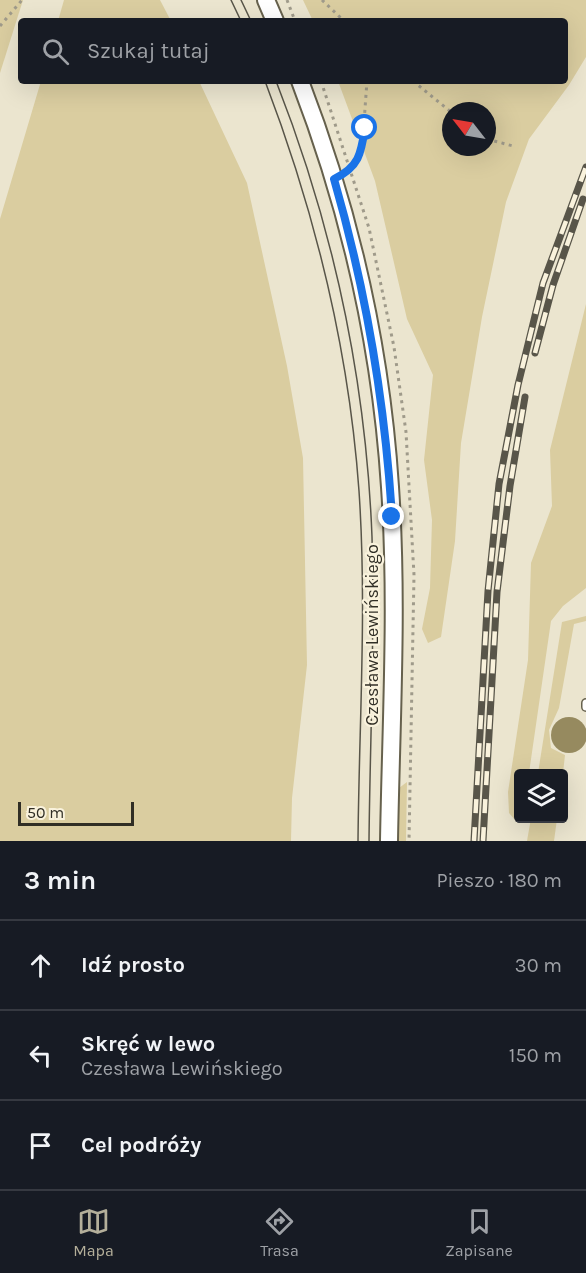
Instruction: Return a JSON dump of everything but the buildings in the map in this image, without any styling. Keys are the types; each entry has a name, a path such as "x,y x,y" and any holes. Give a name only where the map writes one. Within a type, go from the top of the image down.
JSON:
{"street":[{"path":"266,0 274,18"},
{"name":"Czesława Lewińskiego","path":"301,84 334,179 354,253 370,327 388,466 393,557 389,841"}],"path":[{"path":"0,26 22,0"},
{"path":"287,0 295,18"},
{"path":"322,0 341,18"},
{"path":"334,179 351,171 362,150 367,84"},
{"path":"417,84 442,105"},
{"path":"496,141 513,146"}],"shaded area":[{"path":"0,0 23,0 0,73"},
{"path":"64,0 160,0 169,18 59,18"},
{"path":"303,0 586,0 586,57 569,85 529,139 506,202 482,317 461,443 455,541 441,637 428,643 422,629 430,588 432,520 424,460 433,375 407,319 375,181 339,84 568,84 568,18 312,18"},
{"path":"40,84 200,84 247,183 287,366 303,458 307,665 292,798 291,841 0,841 0,219"},
{"path":"586,304 586,588 563,606 551,621 530,769 514,769 514,819 509,813 508,792 528,660 531,563 552,506 550,450"},
{"path":"586,616 586,621 574,624 559,708 549,730 551,748 565,755 563,769 539,769 562,622"},
{"path":"569,717 581,723 587,735 581,747 569,753 557,747 551,735 557,723"},
{"path":"407,782 406,841 398,841 399,788"},
{"path":"530,823 556,823 554,841 527,841"}],"tram line":[{"path":"231,0 240,18"},
{"path":"241,0 250,18"},
{"path":"266,84 299,181 327,283 338,334 354,439 359,491 362,579 358,841"},
{"path":"277,84 314,191 330,248 354,362 362,420 368,479 373,575 369,841"}],"railway":[{"path":"474,841 488,591 499,484 518,385 543,283 586,167"},
{"path":"535,353 553,285 583,199"},
{"path":"483,841 497,592 510,486 525,397"}],"route":[{"path":"365,128 362,150 351,171 334,179 352,243 370,327 388,456 392,517"}]}
